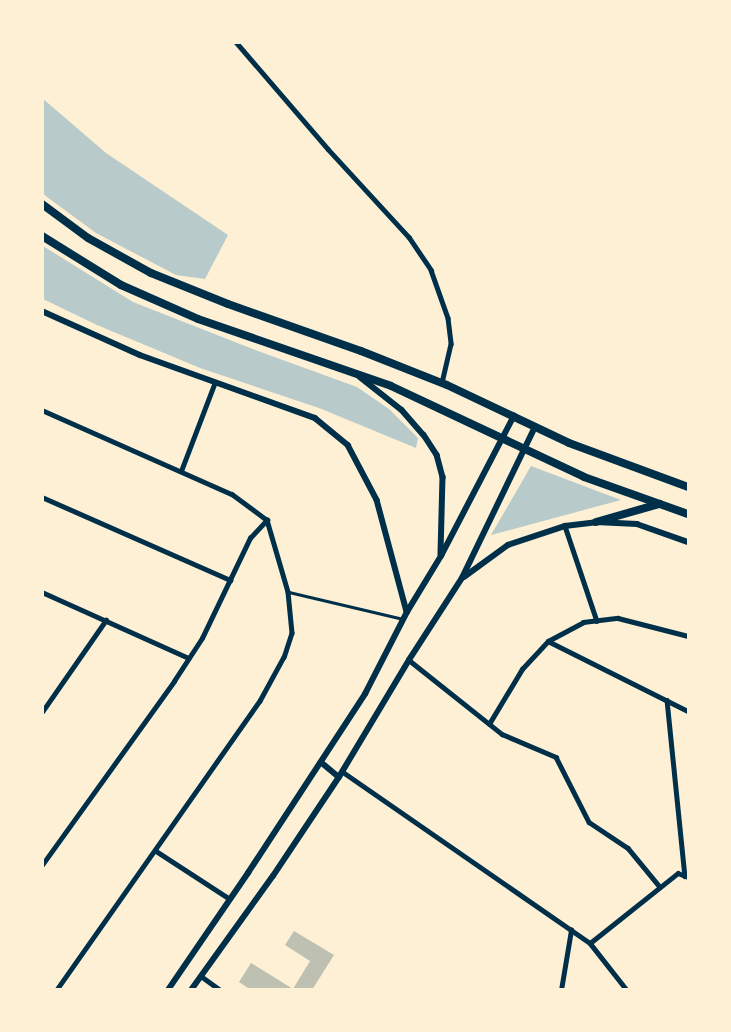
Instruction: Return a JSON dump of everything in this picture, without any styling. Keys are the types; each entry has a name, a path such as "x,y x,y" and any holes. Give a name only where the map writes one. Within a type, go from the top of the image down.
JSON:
{"highway":[{"path":"42,204 88,238 151,273 228,304 361,351 442,383 569,443 688,487"},
{"path":"42,236 121,285 198,319 391,386 584,477 688,514"},
{"path":"596,522 660,504"}],"street":[{"path":"236,42 328,149 409,236 431,270 448,318 451,344 442,383"},
{"path":"42,311 140,355 315,418 348,445 377,500 407,612"},
{"path":"356,374 402,410 424,434 437,455 443,477 441,556"},
{"path":"181,471 215,382"},
{"path":"42,410 232,494 267,520 288,592 292,633 284,657 260,702 57,990"},
{"path":"168,990 365,694 403,619 441,556 504,439 514,416"},
{"path":"191,990 273,876 341,775 409,660 462,578 535,426"},
{"path":"42,497 230,580"},
{"path":"42,866 189,658 202,638 250,538 267,520"},
{"path":"462,578 508,545 565,526 596,522 637,524 688,542"},
{"path":"565,526 597,621"},
{"path":"42,592 189,658"},
{"path":"489,724 522,669 548,641 583,622 618,618 688,636"},
{"path":"42,712 106,620"},
{"path":"548,641 688,711"},
{"path":"409,660 502,734 556,757 589,822 628,848 660,888"},
{"path":"590,943 678,873 687,876 667,700"},
{"path":"321,762 590,943 626,990"},
{"path":"156,851 230,899"},
{"path":"561,990 571,930"},
{"path":"201,976 220,990"}],"lane":[{"path":"288,592 403,619"}],"shaded area":[{"path":"42,98 106,153 228,235 205,279 176,275 96,233 43,194"},
{"path":"43,246 133,302 357,387 389,409 418,438 416,448 319,408 200,368 97,325 43,299"},
{"path":"531,466 621,500 491,535"}],"building":[{"path":"294,931 334,955 312,990 251,990 239,982 251,963 293,989 310,961 285,945"}]}
